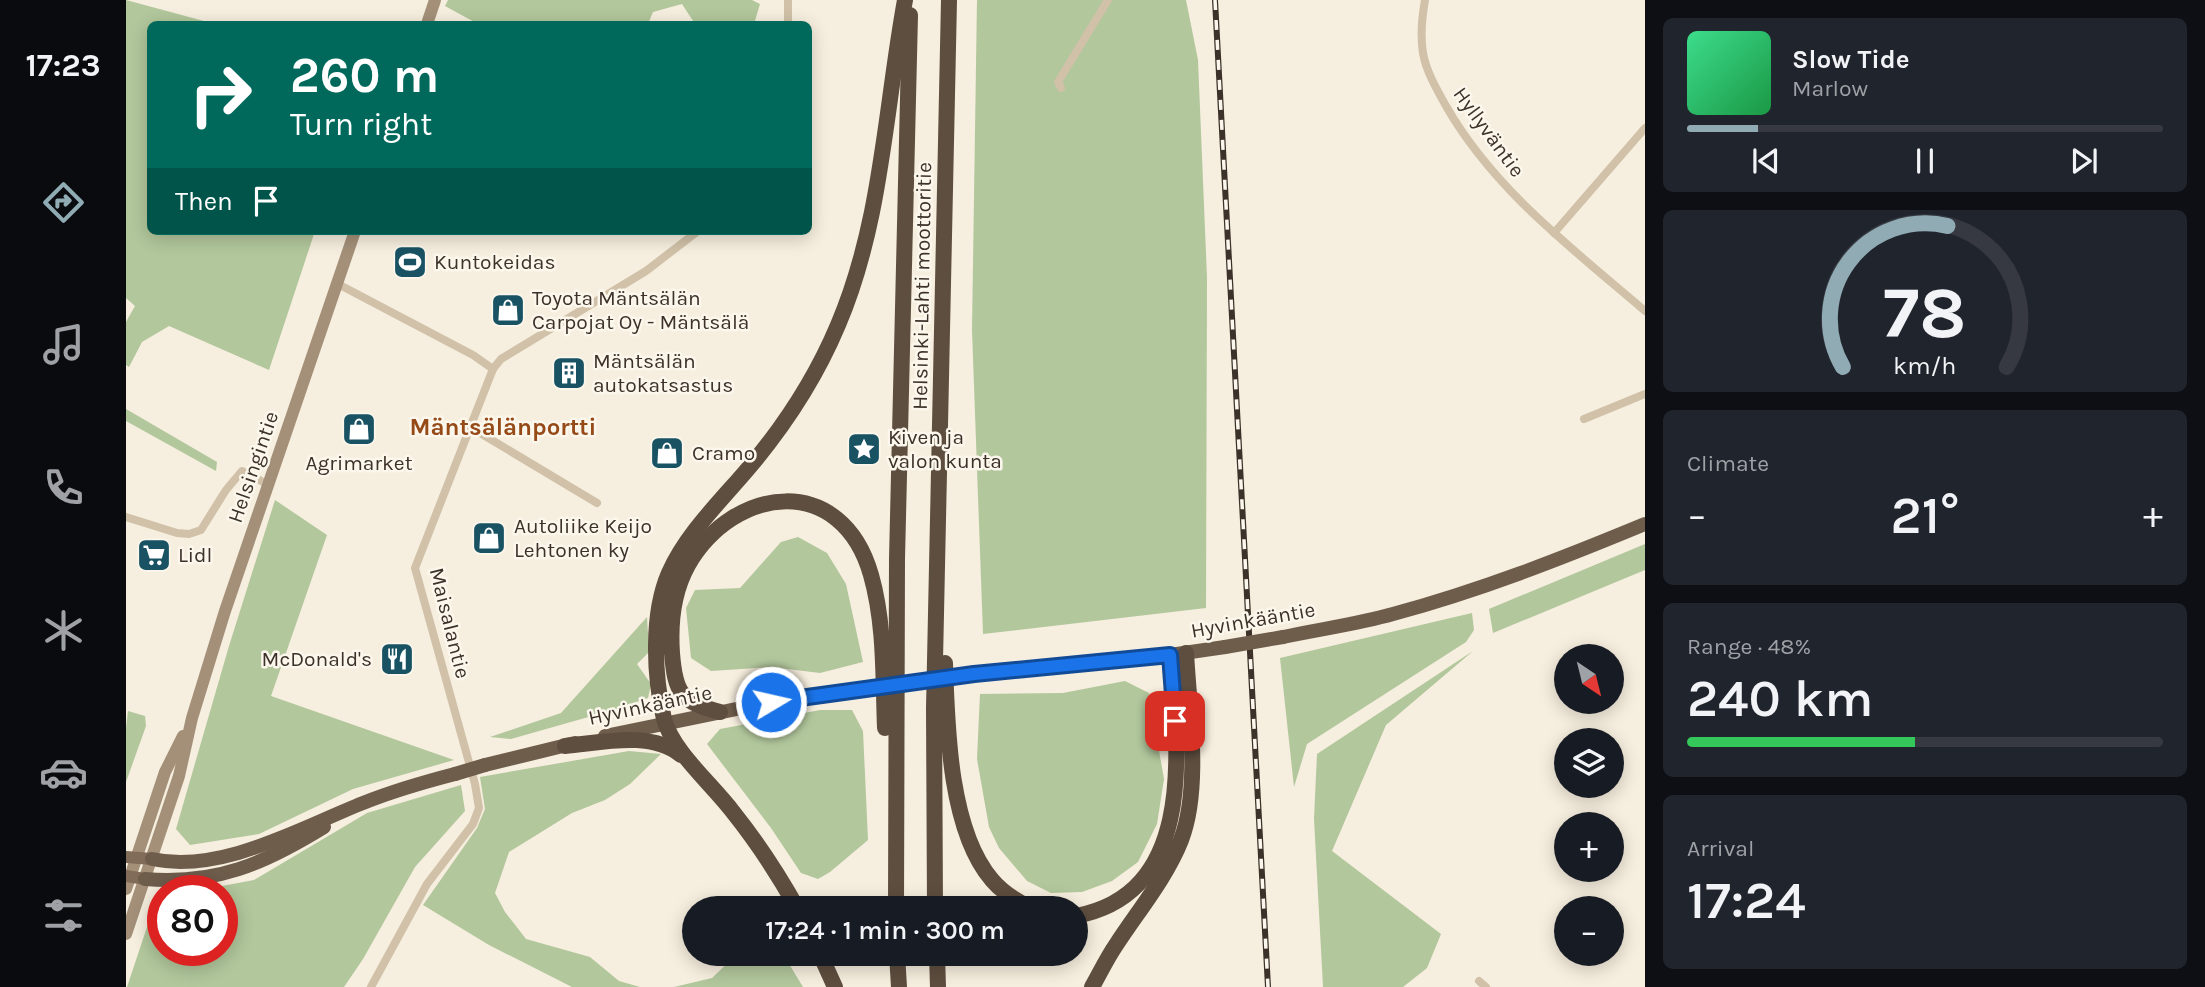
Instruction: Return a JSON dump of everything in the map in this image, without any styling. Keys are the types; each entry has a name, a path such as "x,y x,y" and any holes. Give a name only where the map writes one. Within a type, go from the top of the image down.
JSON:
{"highway":[{"path":"790,896 756,842 678,746 665,722 659,698 658,612 668,575 682,549 789,414 823,358 838,325 853,285 877,194 907,0"},
{"name":"Helsinki-Lahti moottoritie","path":"895,896 897,546 907,0"},
{"name":"Helsinki-Lahti moottoritie","path":"935,896 934,722 949,0"},
{"path":"939,475 947,726 960,808 973,846 991,880 1008,896"},
{"path":"720,712 699,707 682,695 673,666 673,612 688,566 713,534 746,511 764,504 793,500 829,512 845,524 856,539 871,574 877,600 883,658 894,865"},
{"name":"Hyvinkääntie","path":"152,859 212,860 291,834 401,789 485,765 665,722 858,689 974,674 1186,653 1392,615 1563,557 1645,524"},
{"path":"1092,987 1113,948 1171,861 1182,838 1189,810 1191,759 1186,653"},
{"path":"1088,914 1115,903 1135,887 1155,862 1167,833 1177,771 1170,655"},
{"path":"565,746 628,740 650,741 677,752 697,769"},
{"name":"Hyvinkääntie","path":"132,880 173,881 216,877 260,862 293,846 363,803"},
{"path":"825,966 835,987"},
{"path":"898,966 899,987"},
{"path":"937,966 938,987"}],"main road":[{"path":"428,21 435,0"},
{"name":"Helsingintie","path":"132,880 152,859 179,776 192,718 267,484 354,235"},
{"name":"Helsingintie","path":"132,880 131,857 165,772 192,718"},
{"path":"131,857 152,859"},
{"path":"126,934 132,880"}],"street":[{"path":"788,0 788,21"},
{"path":"1061,88 1058,82 1108,0"},
{"name":"Hyllyväntie","path":"1425,0 1421,27 1423,54 1435,85 1457,124 1500,181 1554,233 1645,311"},
{"path":"1554,233 1645,128"},
{"name":"Maisalantie","path":"371,987 427,884 473,824 479,808 475,784 415,568 493,369 500,359 646,271 693,235"},
{"path":"336,283 473,355 493,369"},
{"path":"1584,419 1645,394"},
{"path":"470,427 597,503"},
{"path":"126,517 177,533 189,534 201,530 226,490 242,471 267,484"}],"green space":[{"path":"126,0 204,21 147,21 147,235 314,235 269,370 169,326 142,342 129,367 126,365 126,322 135,306 126,298"},
{"path":"448,0 752,0 760,4 755,21 693,21 682,4 653,12 649,21 472,21 445,6"},
{"path":"977,0 1186,0 1198,60 1207,278 1206,608 983,634 972,330"},
{"path":"126,409 217,462 216,471 126,421"},
{"path":"275,500 327,535 271,696 454,760 353,789 259,834 190,845 176,829"},
{"path":"798,537 827,553 846,584 863,662 820,673 771,667 711,671 691,658 686,608 695,590 740,588 781,542"},
{"path":"1645,544 1645,570 1493,633 1489,609"},
{"path":"1472,613 1474,630 1466,642 1307,744 1294,787 1280,658"},
{"path":"647,617 649,652 637,664 651,684 648,698 511,739 490,737 561,713"},
{"path":"1473,651 1386,725 1332,851 1441,934 1427,968 1403,987 1323,987 1314,819 1317,754"},
{"path":"1125,681 1149,693 1164,779 1157,824 1138,862 1112,881 1082,892 1051,893 1027,881 999,848 989,827 977,759 980,694 1063,693"},
{"path":"820,710 852,710 863,731 868,840 818,879 801,873 771,828 707,744 720,729"},
{"path":"128,711 145,716 146,726 126,782 126,728"},
{"path":"629,751 661,754 630,784 605,800 572,813 509,852 495,893 505,912 526,939 590,957 619,981 640,987 572,987 489,945 423,905 477,828 485,809 480,777"},
{"path":"461,785 465,811 415,867 344,987 127,987 147,927 147,966 238,966 238,883 254,880 367,813"},
{"path":"724,966 790,966 803,987 674,987 712,978"}],"railway":[{"path":"1215,0 1268,987"}],"place":[{"name":"Kuntokeidas","path":"410,262"},
{"name":"Toyota Mäntsälän Carpojat Oy - Mäntsälä","path":"508,310"},
{"name":"Mäntsälän autokatsastus","path":"569,373"},
{"name":"Agrimarket","path":"359,429"},
{"name":"Kiven ja valon kunta","path":"864,449"},
{"name":"Cramo","path":"667,453"},
{"name":"Autoliike Keijo Lehtonen ky","path":"489,538"},
{"name":"Lidl","path":"154,555"},
{"name":"McDonald's","path":"397,659"}],"district":[{"name":"Mäntsälänportti","path":"503,427"}],"route":[{"path":"771,702 974,674 1170,655 1175,721"}]}
